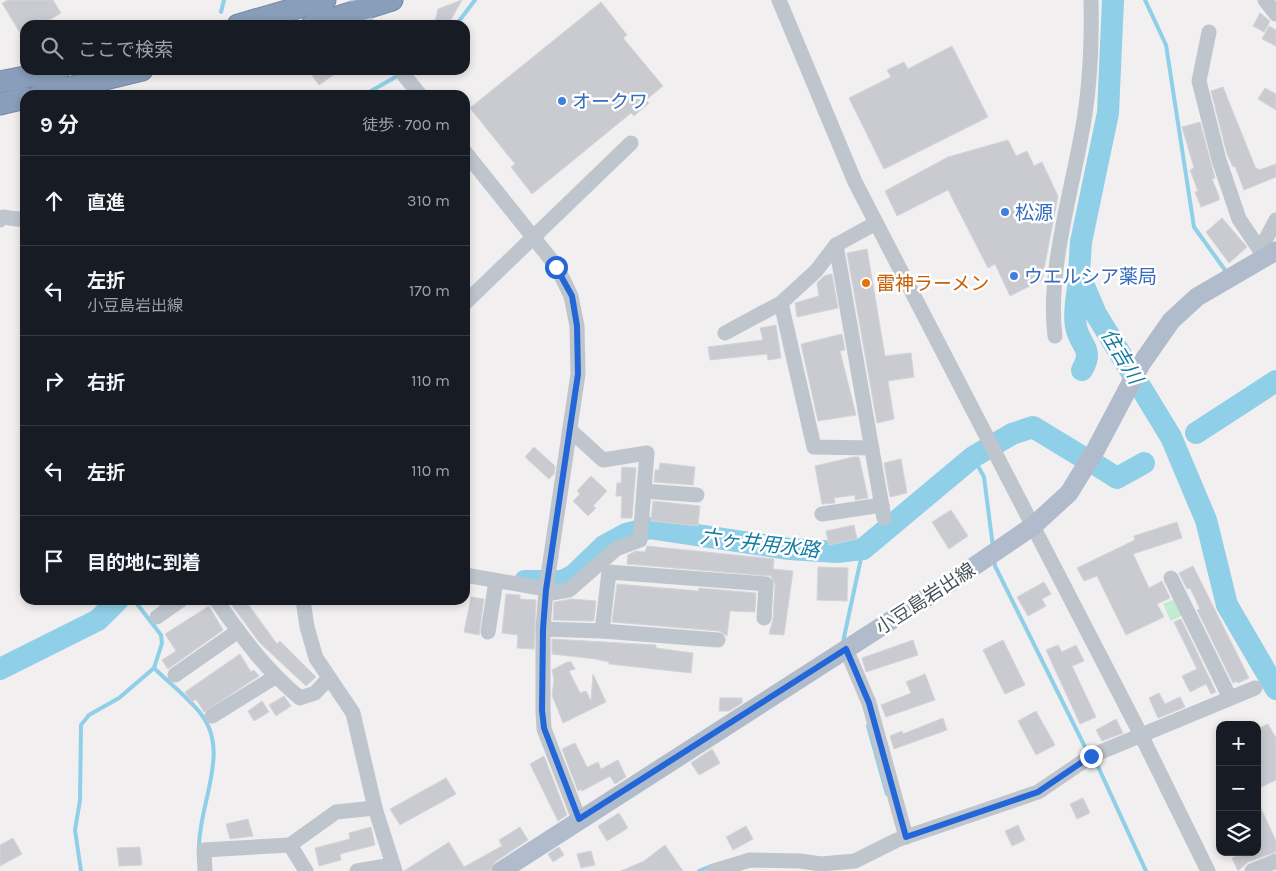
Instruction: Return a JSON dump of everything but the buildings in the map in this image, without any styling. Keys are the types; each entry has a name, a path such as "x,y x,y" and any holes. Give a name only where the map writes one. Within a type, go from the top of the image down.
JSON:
{"highway":[{"path":"255,20 325,0"},
{"path":"331,20 362,12 392,0"},
{"path":"3,77 20,75"},
{"path":"60,90 121,75"},
{"path":"0,104 20,99"}],"main road":[{"name":"小豆島岩出線","path":"512,868 579,819 846,649 1033,526 1070,493 1096,450 1141,364 1171,320 1197,298 1266,253"}],"street":[{"path":"779,0 855,182 1141,735 1208,871"},
{"path":"1056,336 1052,315 1054,280 1082,134 1090,76 1091,0"},
{"path":"1265,0 1276,14"},
{"path":"1209,32 1199,81 1219,160 1239,219 1266,253"},
{"path":"405,75 416,90"},
{"path":"3,77 20,93"},
{"path":"470,298 631,143"},
{"path":"470,158 556,267 572,296 577,326 578,374 546,586 543,629 544,728 579,819"},
{"path":"0,220 3,217 20,219"},
{"path":"1266,253 1276,220"},
{"path":"725,333 782,303 816,271 836,244 876,223"},
{"path":"822,514 883,511 836,244"},
{"path":"782,303 814,447 872,448"},
{"path":"470,577 569,590 616,549 640,540 647,453 603,460 570,430"},
{"path":"644,491 697,495"},
{"path":"602,631 609,572 766,584 764,618"},
{"path":"1171,578 1230,698"},
{"path":"488,632 496,581"},
{"path":"156,617 174,605"},
{"path":"220,605 253,653 275,677 300,698 315,693 329,678"},
{"path":"304,605 307,627 316,658 353,713 375,808 394,868 357,871"},
{"path":"543,629 602,631 718,640"},
{"path":"175,675 238,631"},
{"path":"846,649 869,703 906,837"},
{"path":"212,716 275,677"},
{"path":"714,871 750,860 802,866 856,861 906,837 1038,792 1091,756 1255,688"},
{"path":"205,871 204,850 290,845 336,812 375,808"},
{"path":"290,845 306,871"},
{"path":"1252,871 1276,861"}],"green space":[{"path":"1175,599 1183,615 1171,621 1163,604"}],"waterway":[{"path":"221,12 224,0"},
{"path":"460,20 475,0"},
{"name":"住吉川","path":"1113,0 1108,113 1081,242 1079,274 1096,314 1171,437 1206,520 1227,605 1276,689"},
{"path":"1145,0 1166,45 1194,227 1225,270"},
{"path":"373,90 399,75"},
{"name":"六ヶ井用水路","path":"1079,278 1075,321 1078,333 1087,352 1086,363 1082,370"},
{"name":"六ヶ井用水路","path":"1196,433 1276,381"},
{"name":"六ヶ井用水路","path":"525,581 562,581 574,575 604,546 626,534 650,528 789,549 837,552 863,549 973,457 1012,434 1033,427 1079,455"},
{"path":"973,457 984,477 993,547"},
{"name":"六ヶ井用水路","path":"1098,466 1117,478 1144,463"},
{"path":"843,642 863,549"},
{"path":"994,559 995,566 1088,753"},
{"name":"六ヶ井用水路","path":"0,669 98,620 113,605"},
{"path":"81,871 75,830 80,800 81,725 89,715 119,698 154,668 162,643 161,635 138,605"},
{"path":"154,668 201,714 209,729 213,745 211,779 200,832 199,849"},
{"path":"868,726 887,794"},
{"path":"1095,760 1146,871"},
{"path":"699,871 711,866"}],"place":[{"name":"オークワ","path":"562,101"},
{"name":"松源","path":"1005,212"},
{"name":"ウエルシア薬局","path":"1014,276"},
{"name":"雷神ラーメン","path":"866,283"}],"route":[{"path":"556,267 572,296 577,326 578,374 546,590 543,629 542,710 544,728 579,819 846,649 869,703 906,837 1038,792 1091,756"}]}
